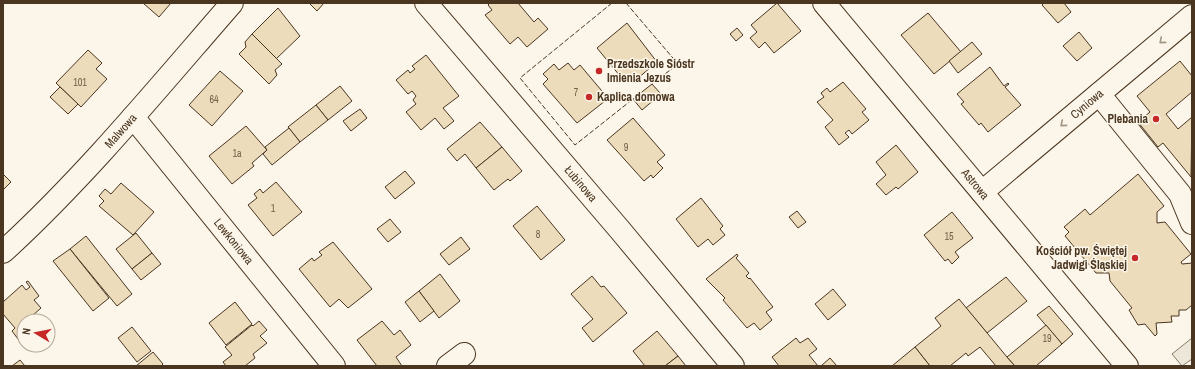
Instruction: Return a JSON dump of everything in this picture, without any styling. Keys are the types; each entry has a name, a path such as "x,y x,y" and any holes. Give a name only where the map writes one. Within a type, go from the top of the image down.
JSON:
{"street":[{"name":"Malwowa","path":"3,252 58,198 133,117 232,3"},
{"name":"Łubinowa","path":"426,3 620,230 733,366"},
{"name":"Astrowa","path":"824,3 1127,366"},
{"name":"Cyniowa","path":"982,192 1192,16"},
{"path":"1099,94 1180,194 1192,223"},
{"name":"Lewkoniowa","path":"133,117 334,366"}],"shaded area":[{"path":"1192,338 1192,359 1182,366 1172,354"}],"building":[{"path":"143,3 171,3 159,17"},
{"path":"309,3 324,3 317,11"},
{"path":"490,3 518,3 534,22 538,18 548,29 527,47 518,37 510,44 485,15 492,10 488,5"},
{"path":"777,3 801,31 774,53 765,42 759,48 750,38 757,32 751,25"},
{"path":"1044,3 1064,3 1071,12 1058,23 1042,5"},
{"path":"278,8 300,36 276,59 252,34"},
{"path":"928,13 961,52 934,74 901,35"},
{"path":"627,23 657,62 637,79 634,75 625,82 597,48"},
{"path":"737,28 743,35 736,41 730,34"},
{"path":"1079,32 1092,48 1077,61 1063,46"},
{"path":"252,34 282,64 275,70 277,75 269,84 239,54 246,47 245,42"},
{"path":"972,42 982,54 958,73 949,61"},
{"path":"88,50 102,63 96,69 107,79 81,107 56,83"},
{"path":"426,55 459,96 443,108 454,121 444,129 435,118 421,130 406,112 416,104 413,100 416,96 412,91 408,94 396,80 408,70 410,73 415,69 412,66"},
{"name":"Plebania","path":"1180,61 1192,76 1192,92 1166,114 1178,129 1192,117 1191,177 1163,143 1158,147 1138,122 1150,112 1137,96"},
{"path":"568,63 574,70 580,65 607,97 603,99 605,101 577,123 543,84 548,79 543,74 554,64 559,70"},
{"path":"990,67 1004,86 1008,83 1009,84 1005,87 1021,105 988,132 981,123 979,125 961,104 964,102 957,94"},
{"path":"220,71 243,91 212,126 189,105"},
{"path":"843,82 866,109 862,112 869,120 852,134 849,130 845,133 849,137 839,145 825,127 833,120 817,102 824,97 821,93 827,88 830,92"},
{"path":"652,84 661,94 642,110 633,99"},
{"path":"340,86 352,101 328,120 316,105"},
{"path":"60,87 78,104 68,114 50,97"},
{"path":"316,105 328,120 300,142 288,127"},
{"path":"360,109 367,118 351,131 343,121"},
{"path":"633,118 665,155 657,162 663,168 653,178 651,175 644,181 607,140"},
{"path":"480,122 502,147 476,168 465,154 457,161 447,149"},
{"path":"246,126 267,150 252,163 254,166 232,184 209,156"},
{"path":"289,128 300,142 272,165 263,154 267,150 265,147"},
{"path":"896,145 918,172 898,189 896,187 886,195 876,184 886,175 876,162"},
{"path":"502,147 522,171 510,181 508,179 494,190 476,168"},
{"path":"405,171 415,183 395,199 385,187"},
{"path":"3,174 11,182 3,190"},
{"name":"Kościół pw. Świętej Jadwigi Śląskiej","path":"1138,174 1164,206 1157,212 1157,223 1165,222 1191,254 1181,262 1182,264 1192,263 1192,305 1186,310 1179,310 1179,316 1171,316 1172,322 1156,323 1157,334 1155,336 1145,324 1138,325 1129,310 1132,308 1110,281 1109,273 1096,273 1065,236 1069,232 1064,227 1085,209 1090,215"},
{"path":"276,182 302,212 273,236 248,205 257,198 254,194 260,189 263,193"},
{"path":"121,183 154,212 133,235 99,206 104,201 99,196 105,189 111,194"},
{"path":"701,198 723,226 720,229 725,235 713,245 708,239 698,247 676,219"},
{"path":"537,206 565,240 541,260 513,226"},
{"path":"797,211 806,222 798,228 789,217"},
{"path":"952,212 973,238 955,252 959,257 952,264 948,259 945,261 924,235"},
{"path":"390,219 401,232 388,242 377,229"},
{"path":"136,233 152,253 132,269 116,249"},
{"path":"86,236 132,294 117,306 70,249"},
{"path":"461,237 470,249 449,265 440,254"},
{"path":"333,242 372,289 348,308 339,299 330,307 299,269 312,258 314,261 322,255 319,252"},
{"path":"70,249 109,298 93,311 53,261"},
{"path":"152,253 161,264 141,280 132,269"},
{"path":"737,254 738,256 736,258 749,273 746,276 749,279 750,278 773,307 766,312 772,320 760,330 754,323 747,328 723,300 725,298 706,279"},
{"path":"440,274 460,301 439,318 419,291"},
{"path":"592,276 601,287 604,286 627,313 593,342 582,328 593,319 571,294"},
{"path":"1006,277 1027,301 987,333 966,308"},
{"path":"28,281 39,296 34,300 41,308 35,313 16,313 16,336 12,331 15,328 3,314 3,302 22,285 26,290 30,287 26,282"},
{"path":"833,289 846,305 828,320 815,304"},
{"path":"419,291 434,311 420,322 405,302"},
{"path":"959,299 1015,366 996,366 980,347 968,356 966,353 950,366 930,366 915,347 941,326 935,318"},
{"path":"235,302 252,324 226,345 209,323"},
{"path":"1049,306 1073,334 1062,344 1037,315"},
{"path":"259,321 267,330 260,336 267,343 253,354 255,358 245,366 226,366 223,362 232,355 225,347"},
{"path":"382,321 394,335 400,330 411,345 396,357 402,366 377,366 357,340"},
{"path":"1046,325 1062,344 1036,366 1015,366 1007,357"},
{"path":"132,327 151,351 137,362 118,338"},
{"path":"657,331 678,356 665,366 645,366 633,351"},
{"path":"796,338 800,343 808,338 817,349 809,355 818,366 779,366 772,357"},
{"path":"915,347 930,366 892,366"},
{"path":"153,352 163,364 161,366 136,366"},
{"path":"678,356 686,366 665,366"},
{"path":"830,358 837,366 821,366"},
{"path":"20,360 25,366 12,366"}],"fence":[{"path":"612,3 520,78 575,145 633,99"},
{"path":"626,3 678,64 652,84"}],"place":[{"name":"Przedszkole Sióstr Imienia Jezus","path":"599,71"},
{"name":"Kaplica domowa","path":"589,97"},
{"name":"Plebania","path":"1156,119"},
{"name":"Kościół pw. Świętej Jadwigi Śląskiej","path":"1135,258"}]}
